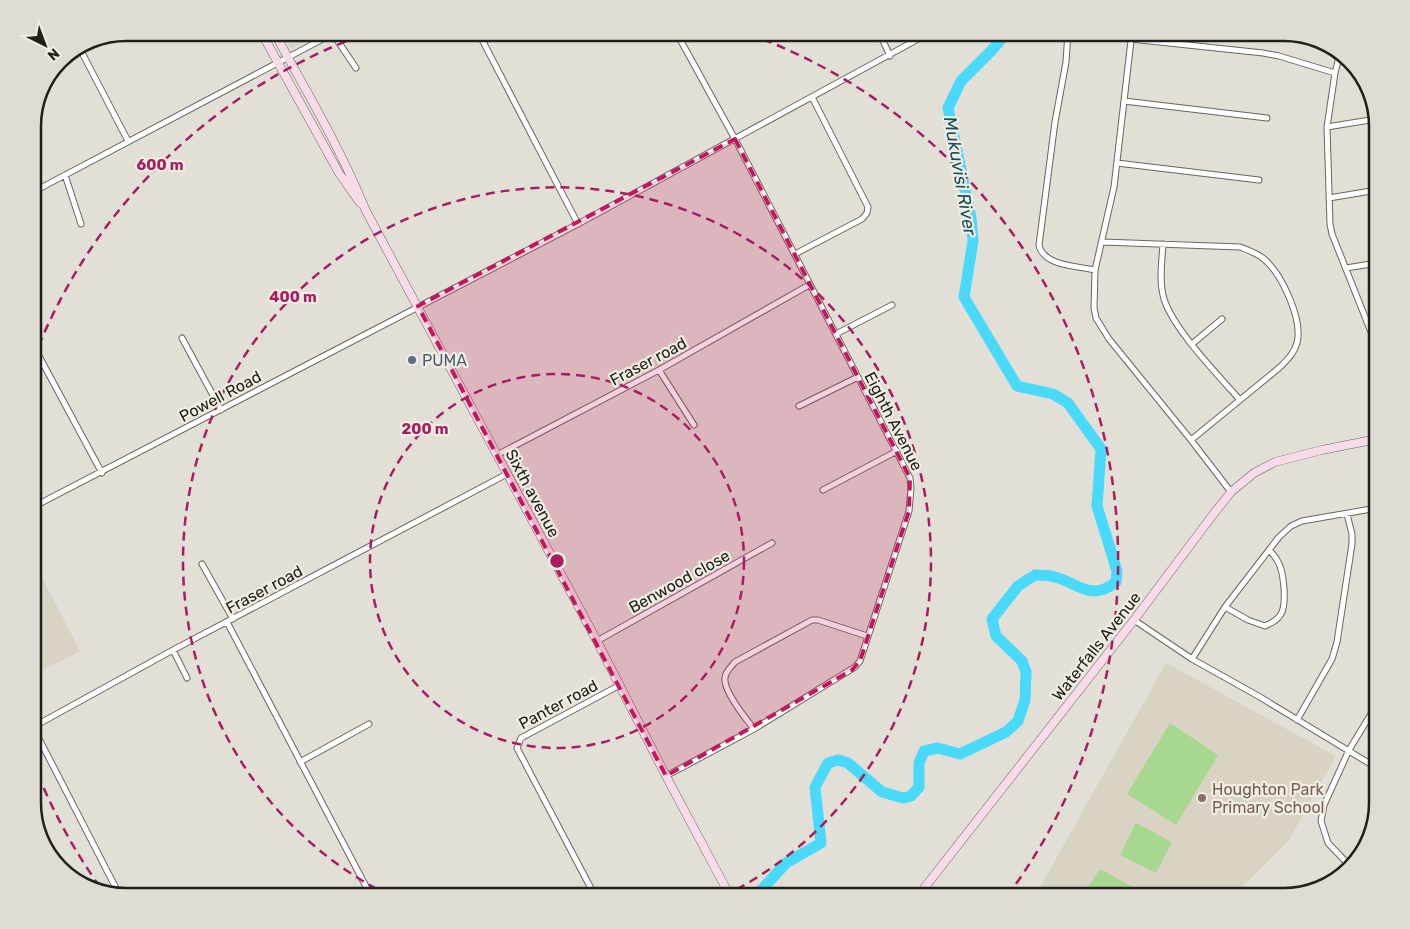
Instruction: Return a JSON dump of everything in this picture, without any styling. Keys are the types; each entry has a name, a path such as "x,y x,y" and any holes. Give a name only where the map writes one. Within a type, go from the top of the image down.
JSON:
{"street":[{"path":"266,41 347,187 366,211"},
{"path":"279,41 336,146 366,211"},
{"path":"41,188 319,41"},
{"path":"339,41 356,68"},
{"path":"483,41 578,224"},
{"name":"Eighth Avenue","path":"666,776 754,729 852,670 860,661 909,511 911,488 910,478 897,451 809,285 795,254 735,139 681,41"},
{"path":"883,41 890,56"},
{"name":"Powell Road","path":"41,503 578,224 915,41"},
{"path":"1067,41 1066,62 1055,122 1039,245 1043,255 1052,261 1095,270"},
{"path":"1131,41 1111,205 1095,270 1094,308 1096,318 1102,329 1231,492"},
{"path":"1150,41 1263,53 1335,73"},
{"path":"83,54 128,141"},
{"path":"1338,61 1327,127 1330,224 1332,234 1369,319"},
{"path":"795,254 862,219 868,207 812,97"},
{"path":"1124,101 1267,118"},
{"path":"1327,127 1368,120"},
{"path":"1116,163 1259,180"},
{"path":"65,175 80,224"},
{"path":"1329,198 1369,191"},
{"name":"Sixth avenue","path":"366,211 598,641 666,776 726,888"},
{"path":"1102,242 1240,247 1250,250 1264,259 1283,283 1296,318 1297,343 1287,360 1191,440"},
{"path":"1163,244 1161,286 1166,307 1192,344 1240,400"},
{"path":"1346,268 1369,264"},
{"name":"Fraser road","path":"497,455 660,370 809,285"},
{"path":"836,334 892,305"},
{"path":"1192,344 1222,320"},
{"path":"182,338 221,410"},
{"path":"41,360 102,472"},
{"path":"660,370 694,426"},
{"path":"799,406 858,377"},
{"name":"Waterfalls Avenue","path":"924,888 1134,620 1231,492 1254,473 1275,462 1369,441"},
{"path":"823,490 897,451"},
{"name":"Fraser road","path":"41,723 173,650 507,474"},
{"path":"1192,659 1225,607 1279,537 1291,526 1302,521 1369,510"},
{"path":"1297,720 1332,659 1337,642 1352,544 1352,534 1346,514"},
{"name":"Benwood close","path":"598,641 772,543"},
{"path":"1225,607 1265,626 1278,619 1284,606 1283,580 1277,559 1269,550"},
{"path":"202,564 233,619"},
{"path":"754,729 737,707 725,682 728,671 736,662 812,620 818,620 867,636"},
{"path":"1134,620 1192,659 1369,762"},
{"path":"227,622 367,888"},
{"path":"173,650 188,678"},
{"name":"Panter road","path":"591,888 518,751 518,744 521,738 620,685"},
{"path":"1346,861 1328,843 1321,821 1324,805 1349,750 1369,718"},
{"path":"300,762 369,724"},
{"path":"41,743 115,887"}],"highlighted area":[{"path":"735,139 910,478 909,511 860,661 852,670 666,776 418,306"}],"shaded area":[{"path":"286,41 307,41 290,49"},
{"path":"41,575 80,651 41,671"},
{"name":"Houghton Park Primary School","path":"1166,663 1336,756 1289,840 1241,888 1039,888"}],"green space":[{"path":"1170,723 1218,755 1176,825 1127,794"},
{"path":"1136,823 1172,842 1156,873 1120,855"},
{"path":"1100,869 1134,888 1087,888"}],"waterway":[{"name":"Mukuvisi River","path":"763,888 786,863 821,843 815,787 828,763 838,760 848,763 882,792 903,798 911,796 919,787 919,763 924,751 938,748 960,754 1006,732 1018,721 1025,700 1026,672 1022,661 996,636 992,619 1018,586 1035,575 1055,577 1092,591 1107,588 1116,582 1117,571 1097,506 1101,449 1068,403 1053,394 1017,386 964,297 973,241 971,218 948,108 961,81 1000,41"}],"place":[{"name":"PUMA","path":"412,360"},
{"name":"Houghton Park Primary School","path":"1202,798"}]}
